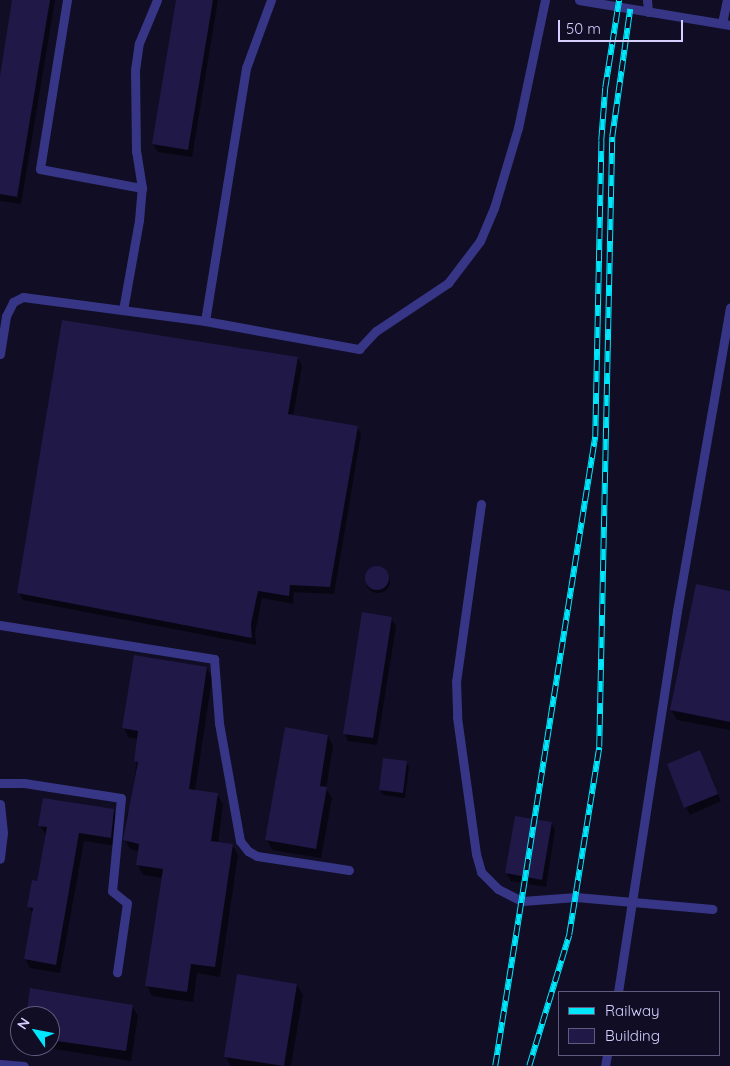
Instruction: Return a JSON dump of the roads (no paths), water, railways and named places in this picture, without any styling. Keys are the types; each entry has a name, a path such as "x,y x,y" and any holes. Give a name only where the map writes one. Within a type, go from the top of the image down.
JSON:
{"lane":[{"path":"67,0 40,169 142,188"},
{"path":"122,310 139,220 142,188 136,152 135,70 139,43 157,0"},
{"path":"0,354 6,316 13,302 23,297 205,321 359,349 376,331 448,282 480,241 494,208 518,128 545,0"},
{"path":"583,0 726,24 727,0"},
{"path":"648,0 648,12"},
{"path":"205,321 246,68 268,2"},
{"path":"618,991 676,611 730,308"},
{"path":"481,504 456,681 459,727 476,854 481,872 498,890 522,901 576,897 633,900 712,909"},
{"path":"0,625 214,659 219,723 240,841 248,851 257,856 349,870"},
{"path":"0,783 24,783 121,798 112,891 127,903 117,972"},
{"path":"0,804 3,833 0,859"},
{"path":"0,1064 22,1066"}],"railway":[{"path":"495,1066 595,437 601,141 605,88 619,0"},
{"path":"529,1066 569,935 599,747 612,137 630,9"}]}
